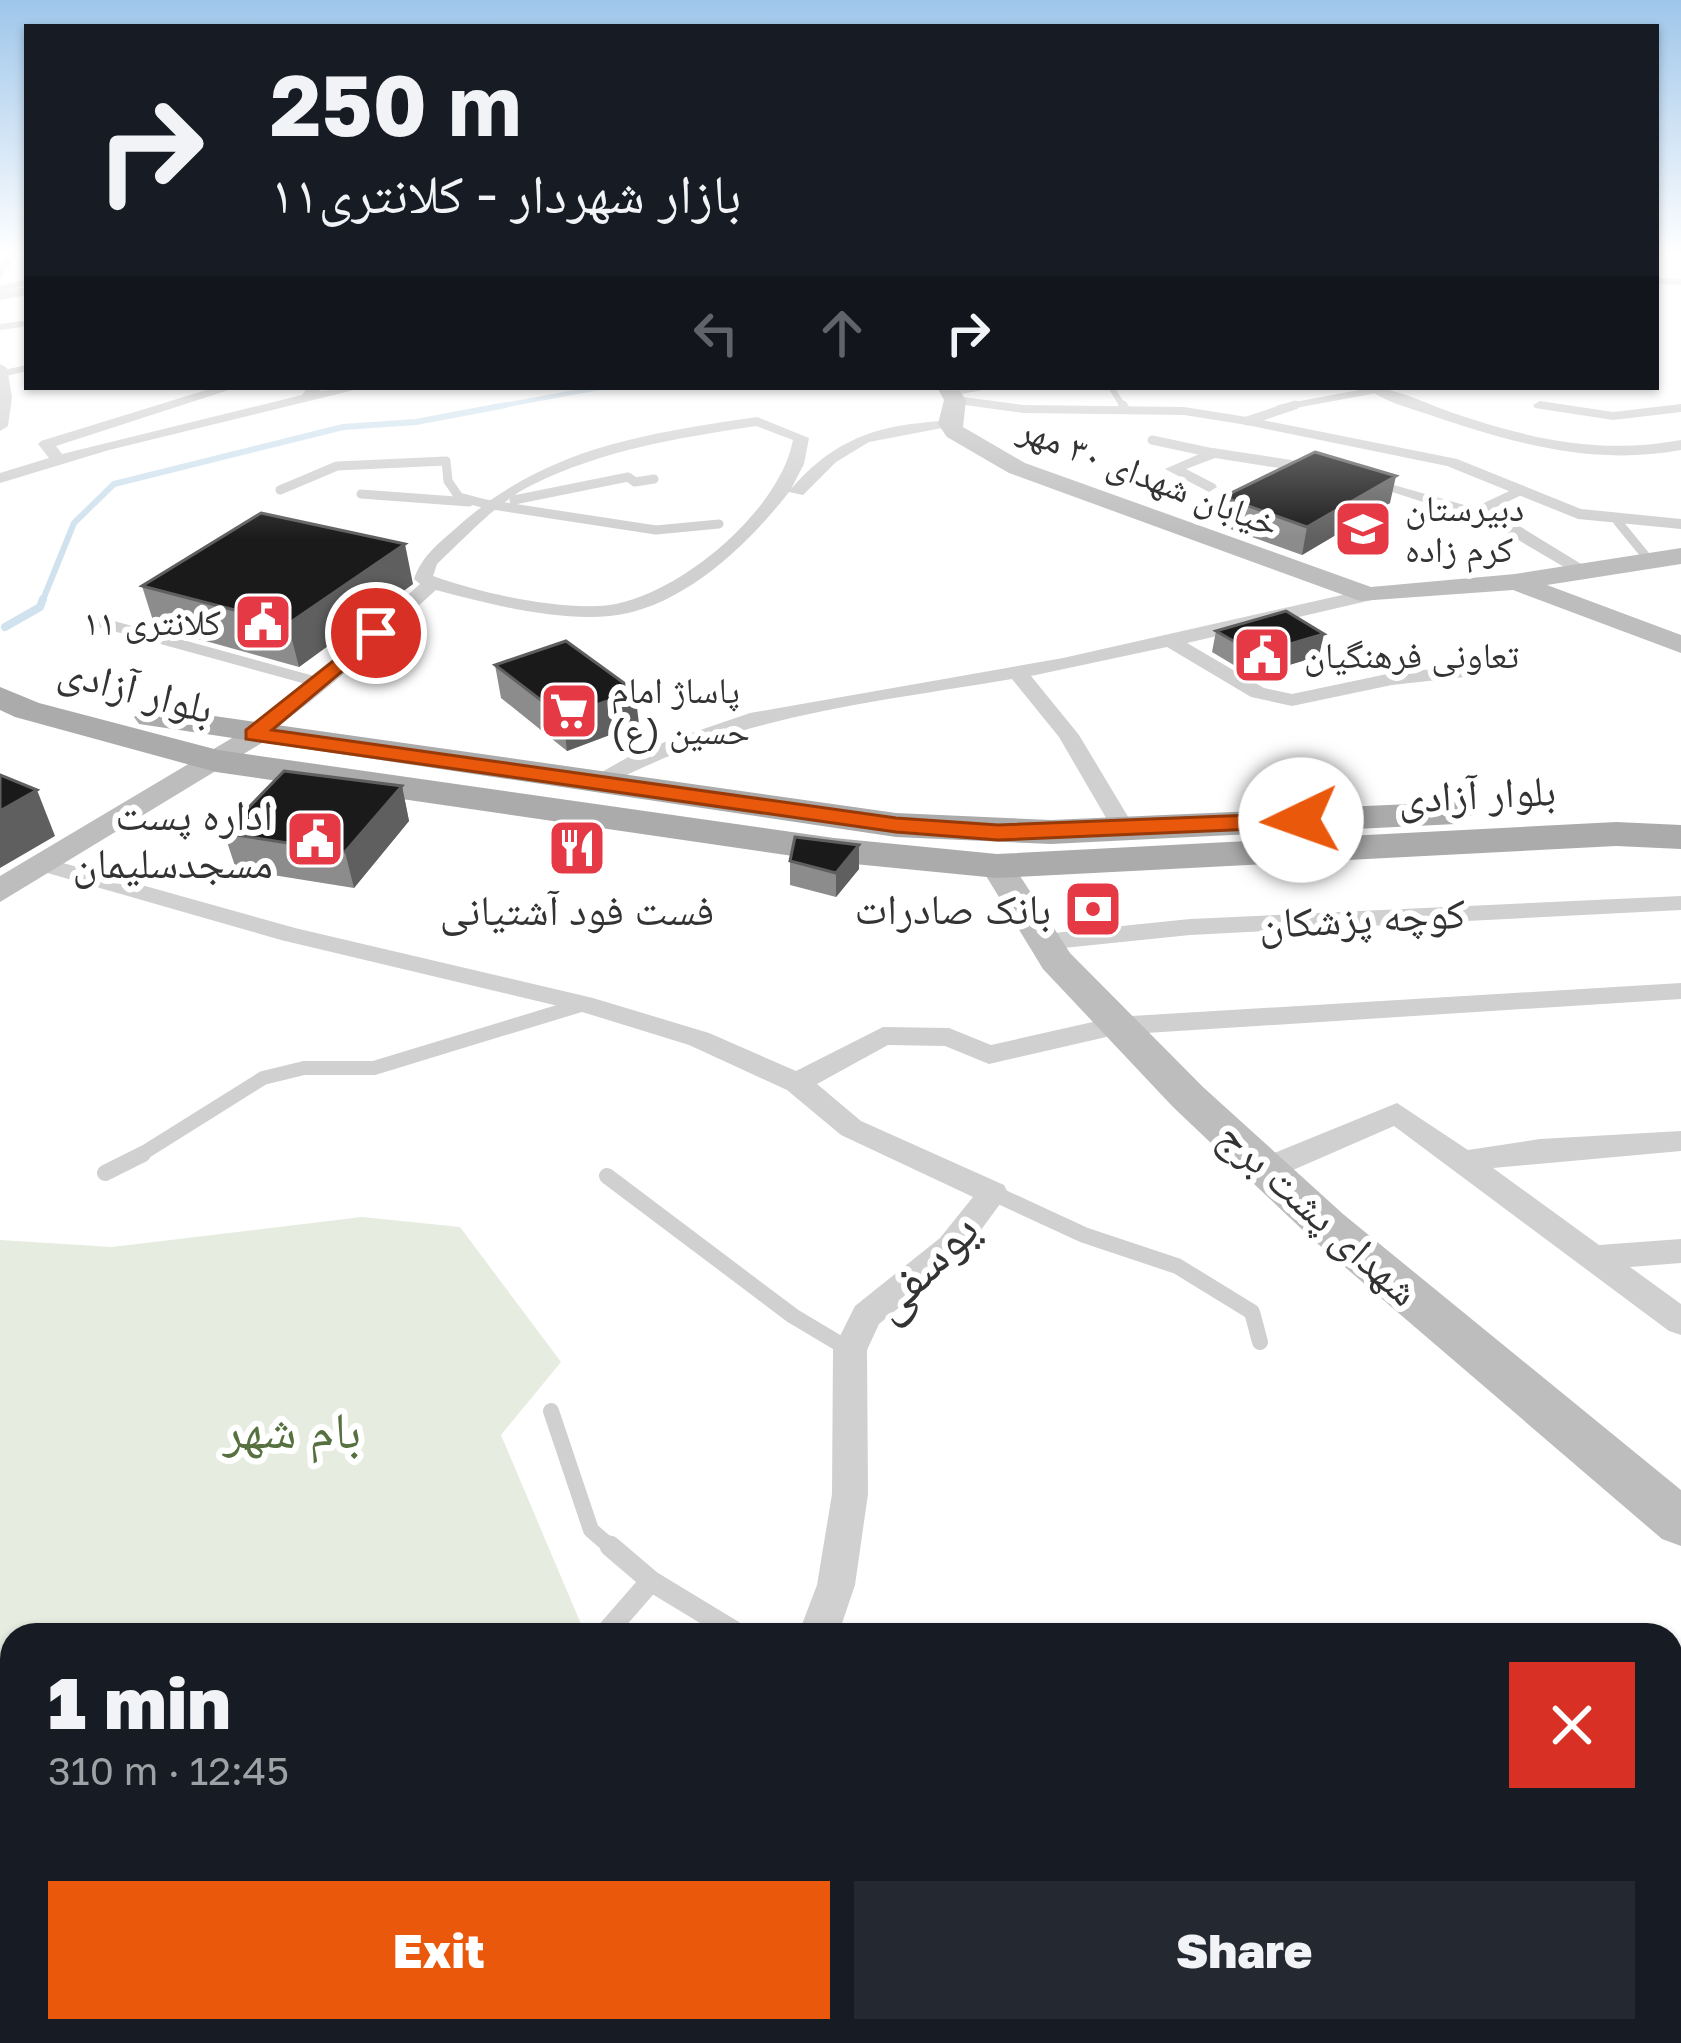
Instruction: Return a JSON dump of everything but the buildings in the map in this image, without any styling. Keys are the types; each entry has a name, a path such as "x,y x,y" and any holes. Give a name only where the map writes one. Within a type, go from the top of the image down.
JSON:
{"main road":[{"path":"950,425 951,393"},
{"name":"خیابان شهدای ۳۰ مهر","path":"950,425 1017,468 1369,596"},
{"path":"1369,596 1515,582 1681,556"},
{"path":"1515,582 1681,645"},
{"name":"بلوار آزادی","path":"9,683 163,720 896,825 997,849 1124,830 1509,811 1681,814"},
{"name":"بلوار آزادی","path":"9,683 216,761 835,850 1616,834 1681,837"},
{"path":"0,891 254,734"},
{"name":"شهدای پشت برج","path":"997,849 1044,942 1115,1026 1266,1168 1681,1522"}],"street":[{"path":"0,426 2,370"},
{"path":"58,459 46,444 221,390"},
{"path":"1379,390 1526,444 1563,452 1620,454 1681,445"},
{"path":"0,478 311,392"},
{"path":"951,393 1024,409 1125,410 1247,421 1396,448 1578,514 1618,522 1681,524"},
{"path":"1540,405 1612,416 1681,408"},
{"path":"757,421 801,438 795,468 754,528 632,607 591,612 432,583 422,572 429,562 489,504 523,484 638,439 757,421"},
{"path":"632,607 762,530 813,470 847,442 950,425"},
{"path":"1209,488 1173,469 1213,453 1377,480 1475,512 1545,544 1582,570"},
{"path":"254,734 321,683 432,583"},
{"path":"595,782 642,754 798,704 1017,672 1369,596"},
{"path":"1169,640 1258,692 1292,700 1392,679 1476,671"},
{"path":"1017,672 1068,735 1124,830"},
{"name":"یوسفی","path":"45,865 290,935 584,1004 699,1039 796,1082 851,1128 993,1193 951,1247 867,1315 850,1350 850,1494 836,1585 822,1623"},
{"name":"کوچه پزشکان","path":"1044,942 1190,927 1681,903"},
{"path":"796,1082 883,1036 949,1037 989,1055 1115,1026 1681,991"},
{"path":"1266,1168 1397,1113 1681,1322"},
{"path":"1461,1162 1540,1150 1681,1141"},
{"path":"1598,1257 1681,1251"}],"lane":[{"path":"1113,390 1125,410"},
{"path":"1247,421 1275,409 1365,390"},
{"path":"1152,440 1213,453"},
{"path":"280,490 290,481 341,466 446,461 448,481 458,497 656,530 719,524"},
{"path":"361,494 489,504 628,477 635,482 654,479"},
{"path":"1475,512 1522,490"},
{"path":"1618,522 1648,560"},
{"path":"99,622 321,683"},
{"path":"105,1174 154,1149 262,1078 304,1068 374,1069 584,1004"},
{"path":"607,1176 793,1316 850,1350"},
{"path":"993,1193 1084,1235 1178,1266 1252,1312 1260,1342"},
{"path":"551,1412 591,1530 651,1581 720,1623"},
{"path":"614,1623 651,1581"}],"green space":[{"name":"بام شهر","path":"362,1217 460,1227 561,1362 501,1435 581,1623 0,1623 0,1240 112,1247"}],"waterway":[{"path":"497,407 587,390"},
{"path":"497,407 506,405"},
{"path":"42,602 74,523 114,484 343,427 416,422 497,407"},
{"path":"490,408 497,407"},
{"path":"5,627 40,607 43,599"}],"place":[{"name":"دبیرستان کرم زاده","path":"1363,529"},
{"name":"کلانتری ۱۱","path":"263,622"},
{"name":"تعاونی فرهنگیان","path":"1262,655"},
{"name":"پاساژ امام حسین (ع)","path":"569,711"},
{"name":"اداره پست مسجدسلیمان","path":"315,839"},
{"name":"فست فود آشتیانی","path":"577,848"},
{"name":"بانک صادرات","path":"1093,909"}],"route":[{"path":"376,633 254,734 896,825 998,832 1301,820"}]}
